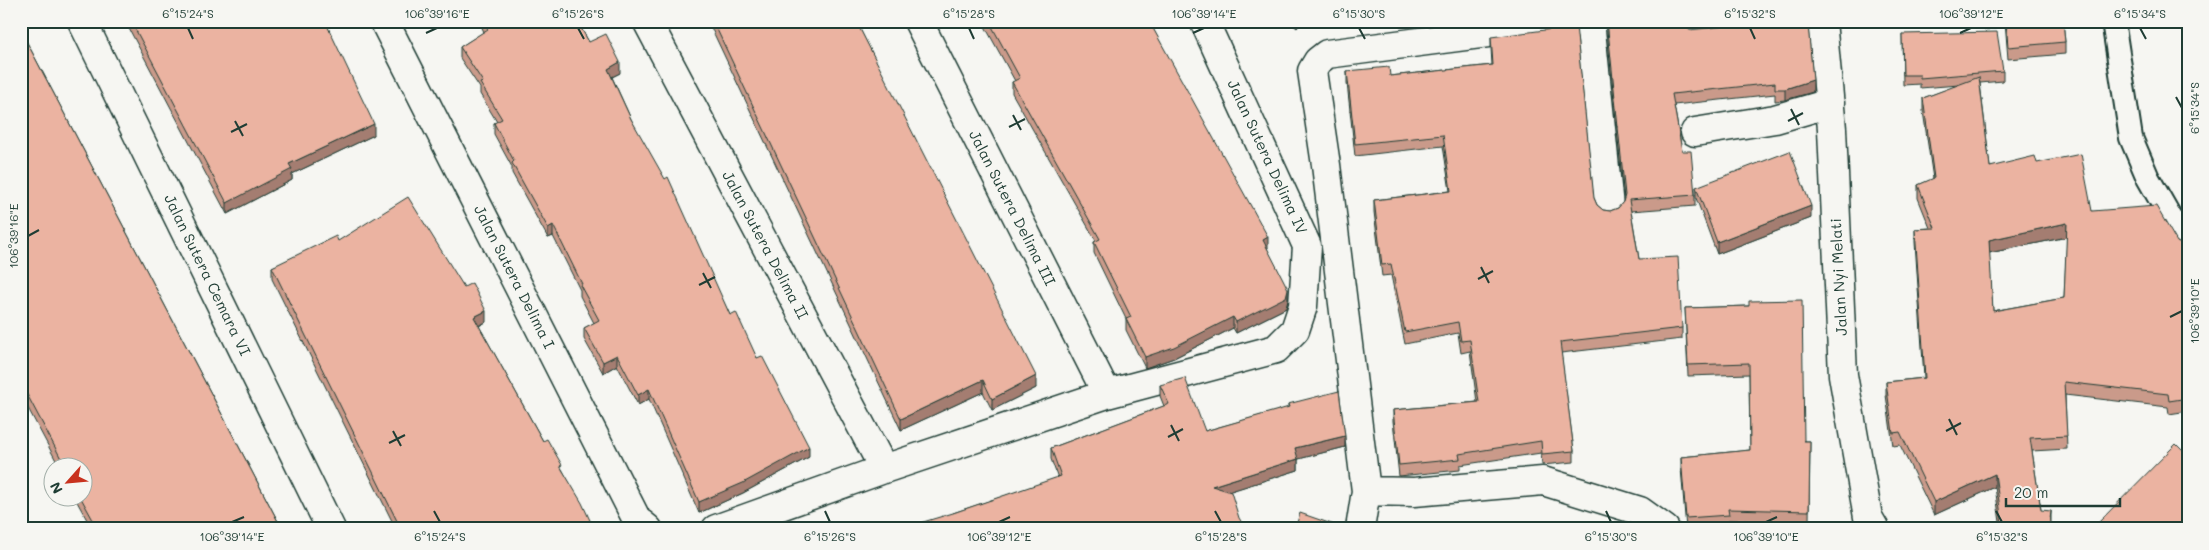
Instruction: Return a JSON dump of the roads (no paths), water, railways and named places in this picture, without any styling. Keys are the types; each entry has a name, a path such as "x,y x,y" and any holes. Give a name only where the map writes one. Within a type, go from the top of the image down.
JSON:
{"street":[{"name":"Jalan Sutera Cemara VI","path":"82,21 331,529"},
{"name":"Jalan Sutera Delima I","path":"384,21 637,520 648,529"},
{"name":"Jalan Sutera Delima II","path":"647,21 884,469"},
{"name":"Jalan Sutera Delima III","path":"918,21 1107,394"},
{"name":"Jalan Sutera Delima IV","path":"1107,394 1276,349 1295,330 1303,306 1307,246 1204,21"},
{"path":"1360,529 1366,491 1326,165 1312,71 1318,61 1327,54 1581,21"},
{"path":"1590,21 1609,207"},
{"name":"Jalan Nyi Melati","path":"1822,21 1830,103 1843,375 1868,517 1874,529"},
{"path":"1695,132 1775,119 1830,103"},
{"path":"716,529 884,469 1107,394"},
{"path":"1366,491 1414,492 1543,481 1640,510 1665,529"}],"lane":[{"path":"2113,21 2131,138 2148,178 2188,248"}]}
